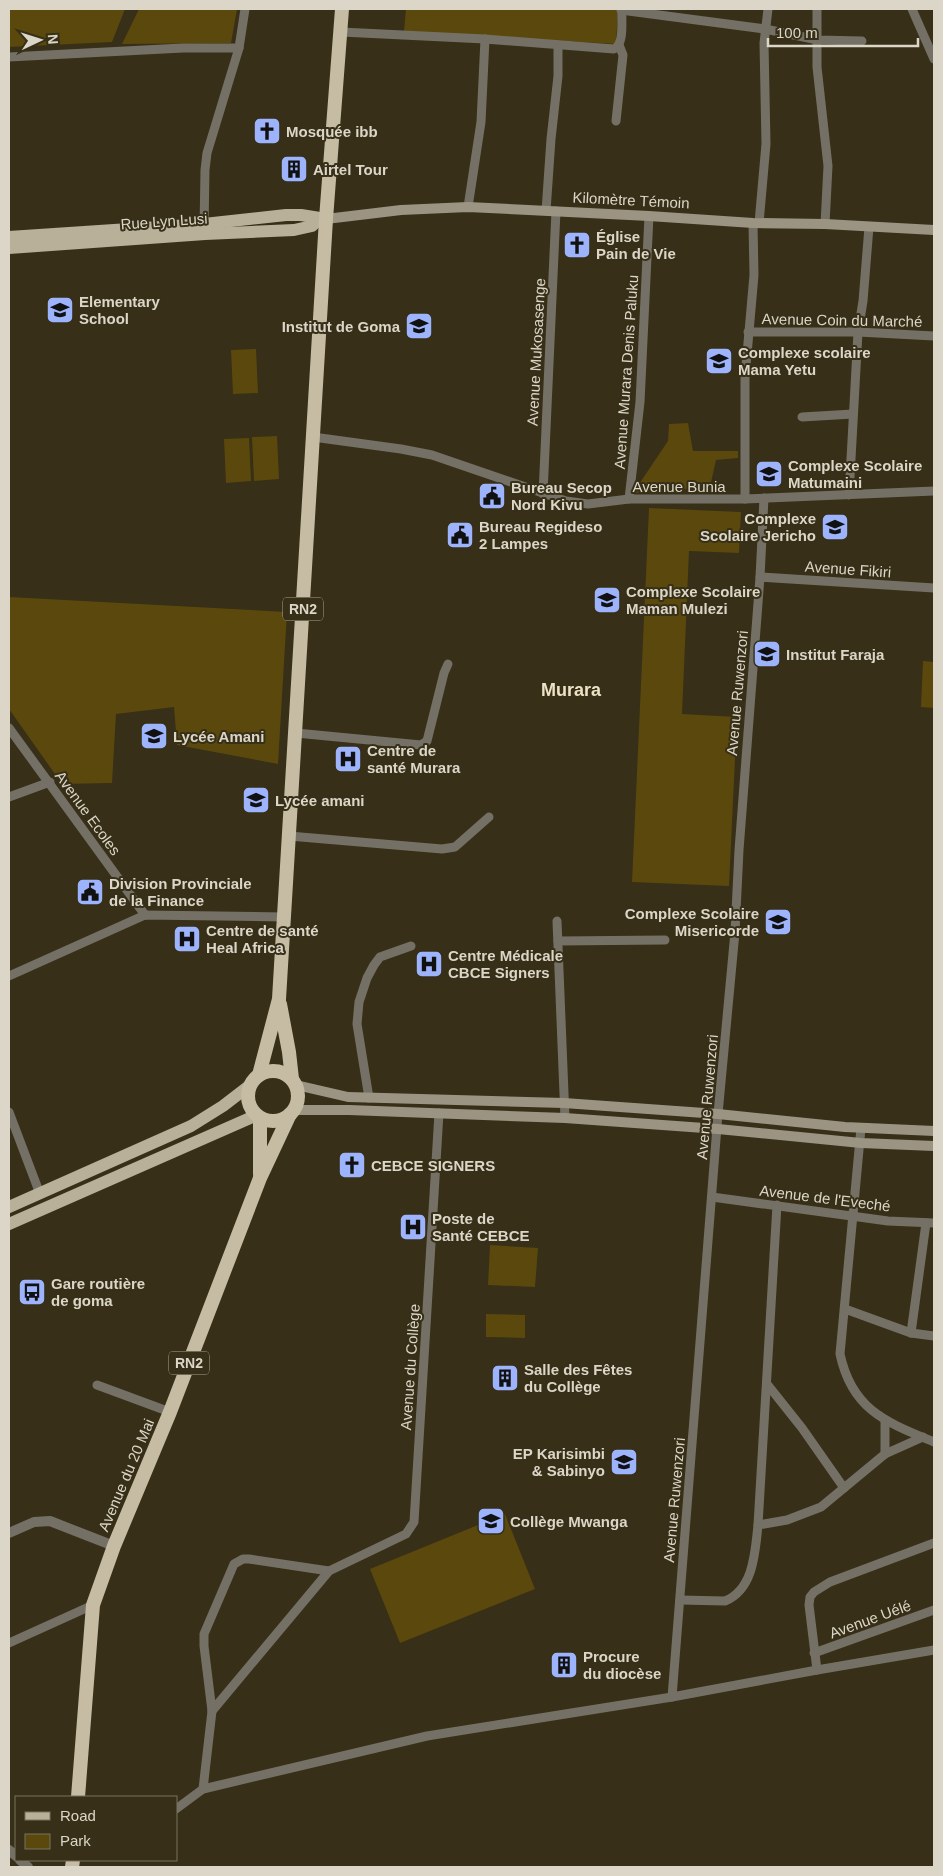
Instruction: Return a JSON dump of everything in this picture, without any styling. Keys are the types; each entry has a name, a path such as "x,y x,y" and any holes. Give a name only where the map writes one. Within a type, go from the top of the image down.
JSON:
{"highway":[{"name":"RN2","path":"260,1178 258,1116 251,1110 248,1102 249,1086 259,1075 279,999 313,437 323,219 342,9"},
{"name":"RN2","path":"260,1178 298,1098 279,999"},
{"path":"259,1075 266,1072 280,1072 294,1082"},
{"path":"258,1116 272,1121 285,1118 292,1112"},
{"name":"Avenue du 20 Mai","path":"78,1796 93,1605 114,1546 170,1412 260,1178"}],"main road":[{"name":"Kilomètre Témoin","path":"323,219 401,210 468,207 756,223 825,224 934,230"},
{"name":"Rue Lyn Lusi","path":"9,248 204,229 286,215 301,215 323,219"},
{"name":"Rue Lyn Lusi","path":"9,237 204,229"},
{"path":"294,1082 348,1096 369,1098 564,1103 718,1114 862,1128 934,1131"},
{"path":"9,1207 191,1126 223,1106 249,1086"},
{"path":"600,1107 600,1121"},
{"path":"292,1112 349,1110 565,1118 718,1129 861,1143 934,1146"},
{"path":"9,1224 258,1116"}],"street":[{"path":"204,229 205,170 208,153 239,48 245,9"},
{"path":"616,121 623,55 619,45 622,9 764,29 818,40 862,41"},
{"path":"745,499 745,377 754,275 756,223 766,144 764,29 768,9"},
{"path":"817,9 817,67 828,166 825,224"},
{"path":"912,9 934,59"},
{"path":"340,32 485,39 614,49 619,45"},
{"path":"468,207 481,122 485,39"},
{"name":"Avenue Mukosasenge","path":"543,494 551,211 551,138 558,76 558,45"},
{"path":"9,57 183,48 239,48"},
{"name":"Avenue Murara Denis Paluku","path":"629,500 640,402 649,216"},
{"path":"849,495 858,332 863,301 869,227"},
{"name":"Avenue Coin du Marché","path":"748,332 858,332 934,336"},
{"path":"802,417 853,414"},
{"name":"Avenue Bunia","path":"313,437 432,455 543,494 566,501 588,504 629,500 745,499 934,491"},
{"name":"Avenue Ruwenzori","path":"672,1697 718,1114 735,932 744,766 760,577 764,498"},
{"name":"Avenue Fikiri","path":"760,577 934,588"},
{"path":"296,733 425,744 448,664"},
{"name":"Avenue Ecoles","path":"9,728 145,915"},
{"path":"9,797 50,782"},
{"path":"289,836 442,849 455,847 489,817"},
{"path":"9,976 145,915 284,917"},
{"path":"557,921 565,1118"},
{"path":"558,940 664,940"},
{"path":"369,1098 357,1024 359,1002 367,978 380,957 411,946"},
{"path":"9,1112 40,1194"},
{"name":"Avenue du Collège","path":"329,1571 406,1534 414,1522 440,1113"},
{"path":"862,1128 840,1354 851,1388 876,1415 934,1442"},
{"name":"Avenue de l'Eveché","path":"712,1197 888,1221 930,1223"},
{"path":"680,1600 724,1601 738,1593 752,1569 758,1525 777,1205"},
{"path":"911,1333 930,1223"},
{"path":"845,1310 911,1333 934,1336"},
{"path":"767,1384 802,1428 844,1488"},
{"path":"97,1385 170,1412"},
{"path":"885,1420 885,1454"},
{"path":"758,1525 787,1520 809,1513 827,1503 885,1454 923,1437"},
{"path":"9,1533 34,1522 50,1521 114,1546"},
{"path":"816,1670 809,1605 810,1597 814,1592 830,1582 934,1543"},
{"path":"203,1789 212,1711 204,1634 234,1564 243,1559 249,1559 329,1571"},
{"path":"212,1711 329,1571"},
{"path":"9,1643 93,1605"},
{"name":"Avenue Uélé","path":"814,1653 934,1610"},
{"path":"178,1808 203,1789 427,1736 672,1697 934,1650"}],"green space":[{"path":"9,9 125,9 112,42 9,47"},
{"path":"139,9 237,9 231,43 122,44"},
{"path":"406,9 618,9 616,44 404,31"},
{"path":"256,349 258,393 233,394 231,350"},
{"path":"688,423 693,451 738,451 738,458 716,460 710,487 633,493 668,441 669,424"},
{"path":"277,436 279,479 254,481 252,437"},
{"path":"249,438 251,481 226,483 224,439"},
{"path":"649,508 741,512 739,553 689,551 682,714 737,717 729,886 632,882"},
{"path":"9,597 287,612 278,764 177,745 174,707 116,714 112,783 62,784 9,709"},
{"path":"923,661 934,662 934,708 921,707"},
{"path":"490,1245 538,1248 535,1287 488,1285"},
{"path":"486,1314 525,1315 525,1338 486,1337"},
{"path":"505,1514 535,1589 400,1643 370,1569"}],"place":[{"name":"Mosquée ibb","path":"267,131"},
{"name":"Airtel Tour","path":"294,169"},
{"name":"Église Pain de Vie","path":"577,245"},
{"name":"Elementary School","path":"60,310"},
{"name":"Institut de Goma","path":"419,326"},
{"name":"Complexe scolaire Mama Yetu","path":"719,361"},
{"name":"Complexe Scolaire Matumaini","path":"769,474"},
{"name":"Bureau Secop Nord Kivu","path":"492,496"},
{"name":"Complexe Scolaire Jericho","path":"835,527"},
{"name":"Bureau Regideso 2 Lampes","path":"460,535"},
{"name":"Complexe Scolaire Maman Mulezi","path":"607,600"},
{"name":"Institut Faraja","path":"767,654"},
{"name":"Lycée Amani","path":"154,736"},
{"name":"Centre de santé Murara","path":"348,759"},
{"name":"Lycée amani","path":"256,800"},
{"name":"Division Provinciale de la Finance","path":"90,892"},
{"name":"Complexe Scolaire Misericorde","path":"778,922"},
{"name":"Centre de santé Heal Africa","path":"187,939"},
{"name":"Centre Médicale CBCE Signers","path":"429,964"},
{"name":"CEBCE SIGNERS","path":"352,1165"},
{"name":"Poste de Santé CEBCE","path":"413,1227"},
{"name":"Gare routière de goma","path":"32,1292"},
{"name":"Salle des Fêtes du Collège","path":"505,1378"},
{"name":"EP Karisimbi & Sabinyo","path":"624,1462"},
{"name":"Collège Mwanga","path":"491,1521"},
{"name":"Procure du diocèse","path":"564,1665"}],"district":[{"name":"Murara","path":"571,690"}]}
